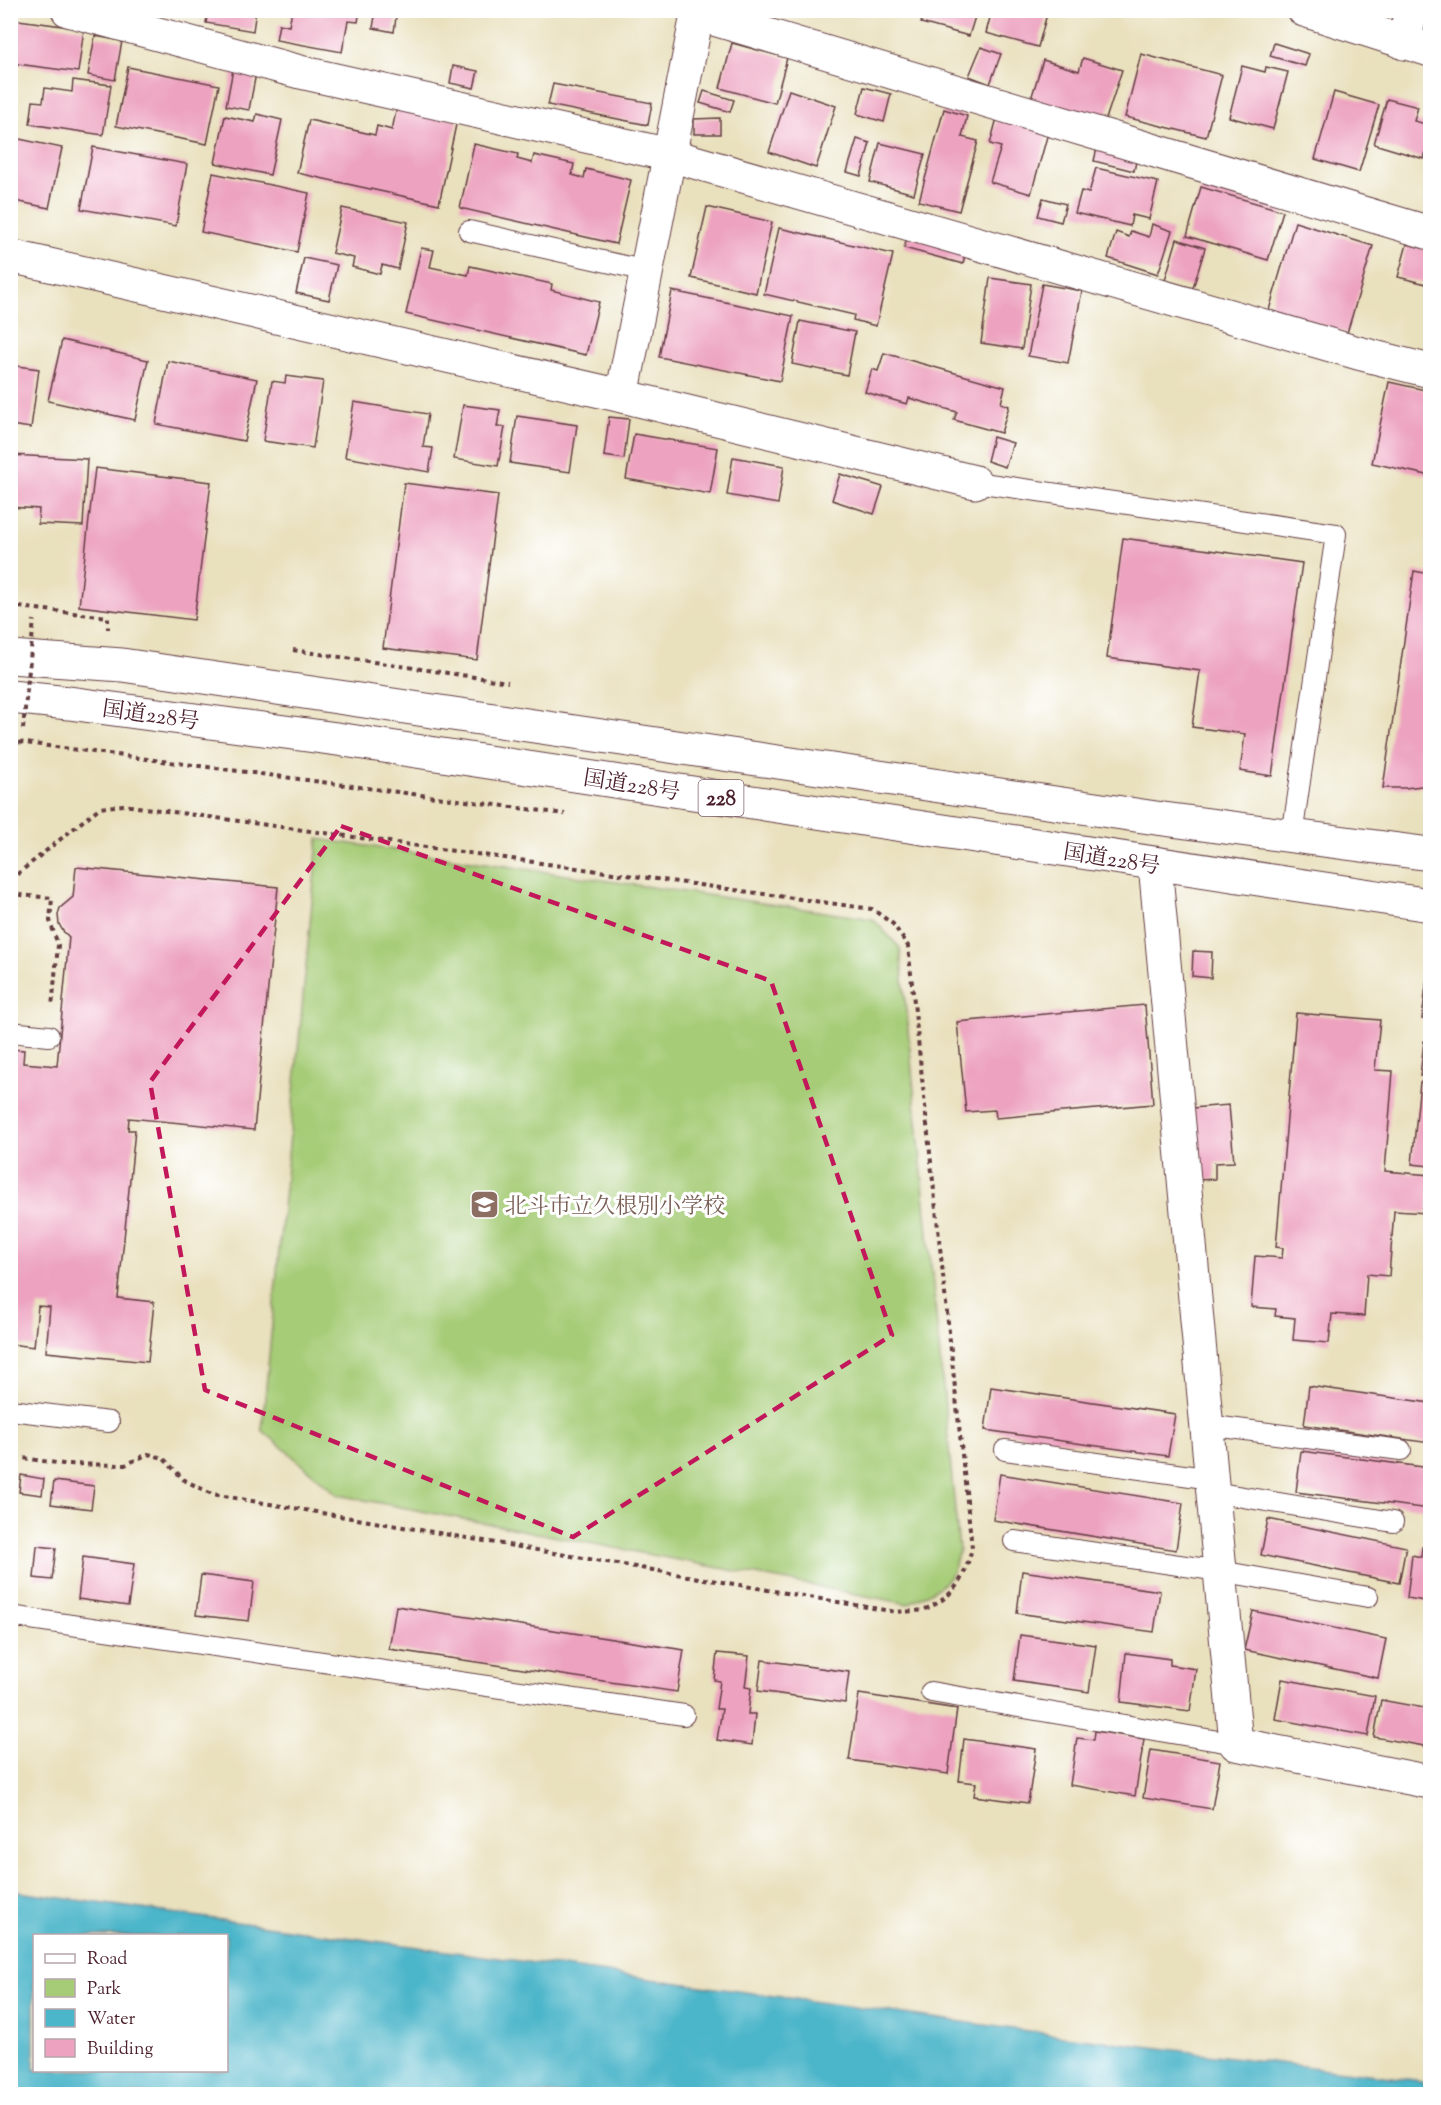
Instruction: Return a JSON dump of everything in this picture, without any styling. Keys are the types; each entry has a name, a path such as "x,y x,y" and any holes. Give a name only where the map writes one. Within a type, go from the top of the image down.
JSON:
{"main road":[{"path":"68,10 300,72 670,155 1358,353 1431,371"},
{"path":"1304,10 1417,46 1411,10"},
{"path":"622,396 698,12 1431,233"},
{"path":"10,256 622,396 975,482"},
{"name":"国道228号","path":"10,657 122,665 1156,818 1431,854"},
{"name":"国道228号","path":"10,697 337,739 1431,905"},
{"path":"1155,864 1236,1744 1431,1782"}],"lane":[{"path":"469,231 647,271"},
{"path":"975,482 1336,534 1292,836"},
{"path":"10,1032 49,1036"},
{"path":"10,1410 109,1422"},
{"path":"1206,1425 1401,1450"},
{"path":"1005,1450 1212,1485 1393,1522"},
{"path":"1014,1541 1220,1571 1368,1597"},
{"path":"10,1616 684,1715"},
{"path":"931,1692 1236,1744"}],"path":[{"path":"23,729 34,620"},
{"path":"10,880 99,808 123,805 872,909 893,924 908,946 972,1548 967,1570 957,1587 923,1610 896,1612 212,1494 184,1480 163,1458 148,1454 126,1465 63,1464 10,1456"},
{"path":"10,894 52,898 50,921 58,945 49,1036"}],"highlighted area":[{"path":"341,826 771,981 892,1335 573,1537 205,1390 150,1082"}],"green space":[{"path":"318,839 873,919 900,948 959,1550 952,1574 940,1587 908,1604 338,1495 262,1430"}],"water":[{"path":"11,1891 1064,2036 1430,2082 1430,2094 11,2094"}],"building":[{"path":"208,10 256,10 253,31 206,23"},
{"path":"292,10 360,10 358,22 348,21 342,52 276,40 279,24 289,26"},
{"path":"376,10 397,10 394,32 373,28"},
{"path":"925,10 977,10 969,36 921,23"},
{"path":"992,10 1057,10 1056,16 1047,14 1038,47 986,33"},
{"path":"11,19 84,29 78,72 10,63"},
{"path":"95,36 122,41 115,80 88,75"},
{"path":"732,43 787,58 775,103 720,88"},
{"path":"1274,43 1309,54 1305,66 1270,56"},
{"path":"981,47 1001,54 990,84 969,76"},
{"path":"1141,54 1222,75 1206,137 1125,117"},
{"path":"1083,58 1122,70 1105,122 1031,99 1043,60 1079,71"},
{"path":"453,66 478,71 474,88 450,83"},
{"path":"1242,66 1265,72 1266,67 1288,72 1273,129 1229,117"},
{"path":"128,67 219,85 207,144 116,126"},
{"path":"233,69 256,73 249,110 226,106"},
{"path":"73,80 111,85 103,135 30,124 33,101 43,102 45,88 72,92"},
{"path":"553,84 652,103 648,125 548,105"},
{"path":"864,87 891,94 884,122 857,114"},
{"path":"789,90 836,106 816,168 769,152"},
{"path":"704,91 734,100 730,112 700,103"},
{"path":"1334,92 1379,105 1359,172 1315,159"},
{"path":"1387,99 1418,107 1414,121 1430,125 1430,137 1424,159 1374,144"},
{"path":"397,107 457,120 439,204 297,173 309,120 375,135 377,126 392,130"},
{"path":"944,109 967,116 962,137 978,141 959,211 919,201"},
{"path":"257,114 282,120 270,175 215,163 225,116 255,122"},
{"path":"720,118 720,134 694,134 694,119"},
{"path":"997,118 1048,133 1031,194 990,182 1001,147 990,144"},
{"path":"10,137 62,148 49,208 10,200"},
{"path":"857,139 870,143 861,176 847,172"},
{"path":"880,143 925,154 914,194 870,182"},
{"path":"474,144 518,154 517,159 532,163 534,155 574,164 572,175 584,178 586,169 631,180 616,244 460,208"},
{"path":"93,147 187,164 176,226 81,209"},
{"path":"1097,148 1137,157 1134,171 1094,161"},
{"path":"1096,168 1158,182 1149,219 1132,215 1130,226 1075,213 1081,191 1089,193"},
{"path":"213,173 309,193 297,252 201,232"},
{"path":"1201,187 1283,211 1268,260 1187,236"},
{"path":"1043,198 1066,204 1061,222 1038,216"},
{"path":"707,207 772,222 756,293 691,278"},
{"path":"342,208 408,222 398,269 382,265 380,274 352,267 354,258 332,253"},
{"path":"1295,222 1373,246 1347,333 1269,310"},
{"path":"1152,224 1172,231 1158,274 1108,258 1116,232 1129,237 1131,231 1149,237"},
{"path":"779,228 893,254 876,326 853,320 854,315 764,294"},
{"path":"908,235 966,250 963,264 904,248"},
{"path":"1177,239 1205,248 1193,288 1165,280"},
{"path":"1407,244 1430,250 1430,285 1398,277"},
{"path":"421,248 434,250 430,267 468,275 470,266 552,284 551,290 599,302 586,355 406,314"},
{"path":"304,258 337,265 329,300 296,293"},
{"path":"990,278 1031,284 1022,349 981,343"},
{"path":"1042,284 1082,291 1068,363 1028,356"},
{"path":"672,291 793,316 780,381 659,357"},
{"path":"800,321 855,332 847,375 792,364"},
{"path":"62,340 148,360 135,420 48,401"},
{"path":"884,353 1005,387 1001,403 1009,406 1001,433 954,420 957,412 909,398 907,404 865,392 872,369 878,371"},
{"path":"168,361 257,379 244,441 156,424"},
{"path":"10,365 39,369 31,428 10,425"},
{"path":"286,376 323,381 313,448 263,441 272,381 285,383"},
{"path":"1389,382 1430,391 1430,460 1427,475 1372,463"},
{"path":"354,402 428,414 423,447 433,448 429,472 345,457"},
{"path":"463,405 500,410 497,427 505,427 498,466 454,459"},
{"path":"517,416 577,425 570,472 510,463"},
{"path":"609,417 629,419 624,459 604,456"},
{"path":"634,434 718,448 710,494 626,479"},
{"path":"993,437 1013,443 1005,467 987,461"},
{"path":"10,455 87,459 83,526 38,524 39,509 10,507"},
{"path":"733,457 784,466 778,504 727,495"},
{"path":"95,468 211,482 194,620 79,606"},
{"path":"840,474 883,487 874,514 832,500"},
{"path":"404,483 498,495 477,660 383,648"},
{"path":"1123,538 1302,563 1272,776 1240,771 1245,734 1192,727 1200,671 1107,658"},
{"path":"1414,571 1430,574 1430,785 1383,788"},
{"path":"76,867 278,887 254,1130 129,1118 128,1130 135,1130 118,1298 154,1302 148,1362 46,1352 50,1307 38,1306 34,1347 10,1344 10,1049 24,1050 23,1063 57,1066 69,937 59,924 58,915 60,908 73,897"},
{"path":"1193,951 1212,952 1211,978 1192,976"},
{"path":"1430,961 1430,1020 1422,1019"},
{"path":"1145,1005 1153,1104 996,1118 995,1110 966,1112 957,1022"},
{"path":"1296,1013 1380,1020 1375,1070 1393,1071 1385,1171 1430,1175 1428,1213 1394,1211 1389,1276 1367,1274 1364,1316 1332,1314 1329,1343 1293,1340 1295,1318 1275,1316 1276,1309 1251,1307 1255,1256 1282,1258 1283,1248 1276,1247"},
{"path":"1424,1041 1430,1042 1430,1076 1420,1076"},
{"path":"1420,1082 1430,1083 1430,1166 1412,1164"},
{"path":"1229,1105 1234,1162 1215,1163 1215,1179 1199,1180 1192,1108"},
{"path":"1309,1386 1430,1403 1430,1443 1304,1425"},
{"path":"991,1387 1175,1414 1168,1456 985,1430"},
{"path":"1301,1451 1430,1468 1430,1509 1296,1492"},
{"path":"1000,1474 1183,1503 1176,1550 993,1520"},
{"path":"21,1475 44,1479 42,1495 19,1492"},
{"path":"54,1481 94,1486 91,1509 51,1504"},
{"path":"1268,1519 1406,1547 1399,1583 1261,1555"},
{"path":"37,1546 56,1548 52,1580 34,1578"},
{"path":"1422,1547 1430,1548 1430,1602 1407,1598 1412,1555 1421,1557"},
{"path":"83,1557 134,1564 128,1606 78,1599"},
{"path":"1022,1571 1160,1591 1154,1632 1017,1613"},
{"path":"201,1575 254,1582 249,1621 196,1615"},
{"path":"396,1606 684,1650 677,1692 389,1649"},
{"path":"1253,1611 1386,1639 1378,1678 1244,1650"},
{"path":"1020,1635 1096,1645 1089,1692 1014,1681"},
{"path":"717,1653 749,1656 745,1687 751,1688 748,1714 755,1714 752,1745 717,1740 722,1709 716,1709 720,1681 714,1680"},
{"path":"1126,1653 1170,1659 1170,1665 1196,1669 1190,1711 1121,1702"},
{"path":"762,1660 849,1672 845,1703 758,1691"},
{"path":"1282,1679 1375,1696 1368,1736 1275,1719"},
{"path":"859,1694 957,1709 948,1774 849,1760"},
{"path":"1381,1700 1430,1709 1430,1747 1374,1737"},
{"path":"1095,1731 1144,1739 1135,1796 1070,1785 1077,1738 1094,1740"},
{"path":"964,1739 1036,1749 1028,1803 974,1796 976,1783 959,1781"},
{"path":"1151,1750 1220,1761 1212,1809 1143,1798"}],"place":[{"name":"北斗市立久根別小学校","path":"484,1205"}]}
